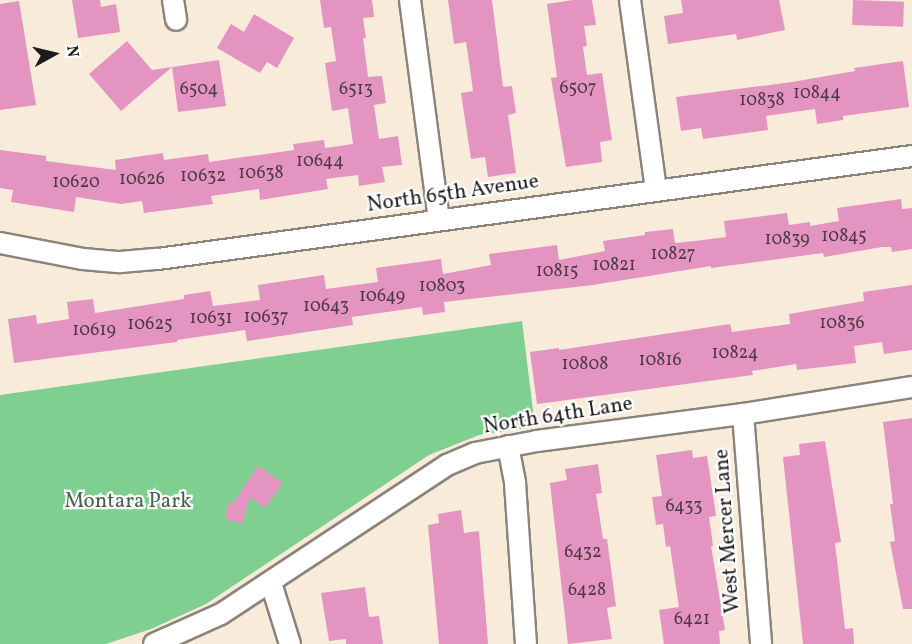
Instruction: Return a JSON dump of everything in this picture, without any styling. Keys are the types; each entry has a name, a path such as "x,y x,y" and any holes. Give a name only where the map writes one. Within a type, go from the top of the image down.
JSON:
{"street":[{"path":"173,0 176,20"},
{"path":"410,0 439,220"},
{"path":"630,0 656,190"},
{"name":"North 65th Avenue","path":"0,243 84,259 120,262 912,156"},
{"name":"North 64th Lane","path":"154,644 221,614 447,465 475,453 508,446 743,414 912,387"},
{"name":"West Mercer Lane","path":"743,414 761,644"},
{"path":"508,446 514,483 526,644"},
{"path":"271,583 290,644"}],"green space":[{"name":"Montara Park","path":"522,321 535,427 479,435 429,455 206,604 151,629 106,644 0,644 0,395"}],"building":[{"path":"72,0 100,0 101,7 116,4 120,32 78,38"},
{"path":"320,0 372,0 374,17 363,18 366,38 363,38 368,77 382,76 386,103 374,105 379,139 398,136 402,165 382,167 385,182 359,186 358,175 326,179 328,189 260,200 259,189 211,196 213,204 144,213 142,201 121,204 76,197 74,212 11,202 13,190 0,188 0,150 46,156 46,161 116,170 115,160 163,153 164,160 208,154 209,162 294,150 293,144 324,140 325,148 353,144 348,108 332,111 325,63 336,61 331,27 324,28"},
{"path":"448,0 492,0 503,87 512,86 516,113 508,115 516,173 488,177 485,157 471,159 461,93 473,91 469,62 466,42 454,44"},
{"path":"592,0 596,25 584,26 587,46 583,47 587,75 602,73 612,140 600,142 602,162 566,167 551,78 557,77 547,4"},
{"path":"681,0 779,0 785,30 737,40 736,34 668,44 664,16 683,13"},
{"path":"853,0 904,2 903,27 852,25"},
{"path":"19,1 36,105 0,110 0,4"},
{"path":"254,14 294,38 277,68 267,62 260,73 217,48 231,24 244,32"},
{"path":"127,41 152,70 172,67 121,111 89,74"},
{"path":"219,60 226,106 178,112 172,67"},
{"path":"903,61 909,107 843,116 843,120 817,124 815,109 766,116 768,130 703,139 701,128 681,131 676,97 792,82 855,71 854,68"},
{"path":"901,199 902,209 912,208 912,249 892,252 891,247 882,247 824,257 823,253 711,268 711,266 593,285 444,302 445,312 423,315 422,307 352,317 353,325 247,341 245,330 177,340 177,342 14,363 8,319 36,315 37,324 69,319 67,302 93,299 95,313 184,299 184,295 210,291 213,306 260,300 258,285 324,275 326,289 378,282 376,268 441,259 443,274 491,265 489,254 557,245 559,260 605,251 603,241 645,235 645,232 673,229 675,243 695,241 726,237 724,221 787,213 789,225 810,222 810,226 839,221 837,208"},
{"path":"912,285 912,350 884,354 882,342 854,346 856,363 797,370 796,364 752,371 753,375 537,404 530,352 559,348 559,350 730,324 732,332 790,324 789,314 864,301 863,292"},
{"path":"912,418 912,609 903,609 890,542 895,541 890,504 893,504 883,422"},
{"path":"825,441 841,542 835,543 845,629 853,628 854,644 803,644 783,457 800,455 799,444"},
{"path":"692,450 693,458 707,456 716,516 709,517 713,546 711,546 725,630 719,631 720,644 664,644 659,610 679,607 670,546 666,547 663,524 656,525 652,497 662,496 656,455"},
{"path":"598,464 602,493 596,494 603,539 607,539 616,606 607,608 612,639 568,644 550,483 567,480 565,469"},
{"path":"258,466 283,483 265,508 250,497 242,524 225,519 229,502 233,503"},
{"path":"461,510 464,533 479,531 488,644 439,644 428,525 439,523 438,514"},
{"path":"365,587 369,617 379,616 383,644 346,644 346,639 329,641 321,593"}]}
